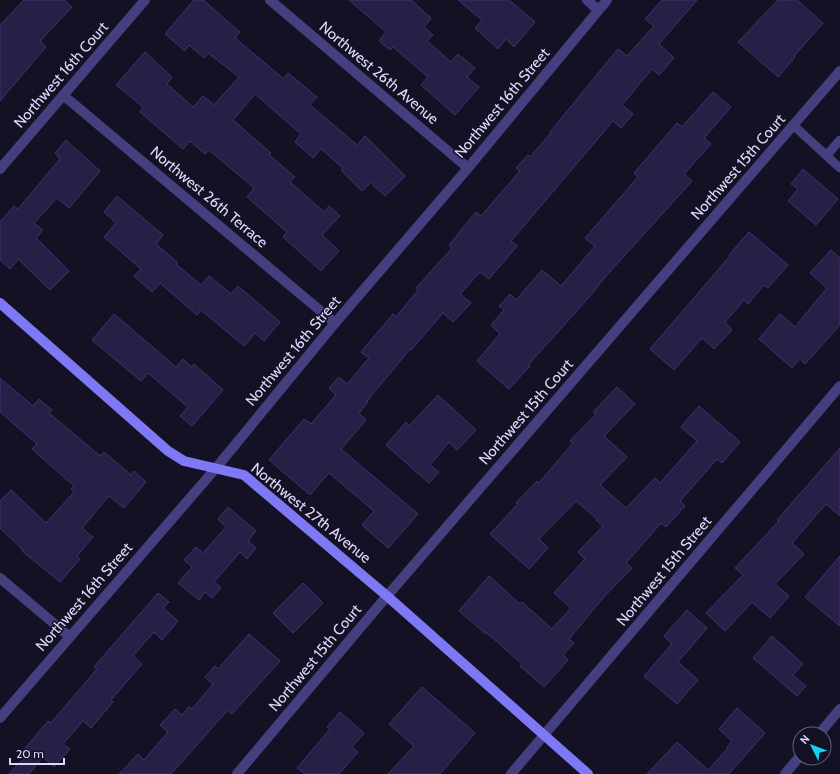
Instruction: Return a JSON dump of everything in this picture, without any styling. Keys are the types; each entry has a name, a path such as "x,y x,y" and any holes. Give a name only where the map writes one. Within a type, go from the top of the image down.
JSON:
{"street":[{"name":"Northwest 16th Court","path":"0,169 145,0"},
{"name":"Northwest 26th Avenue","path":"270,0 468,168"},
{"path":"587,0 598,10"},
{"name":"Northwest 16th Street","path":"0,718 216,468 335,323 468,168 607,0"},
{"name":"Northwest 15th Court","path":"237,774 387,596 840,71"},
{"name":"Northwest 26th Terrace","path":"64,94 335,323"},
{"name":"Northwest 27th Avenue","path":"0,303 168,451 184,461 244,475 387,596 588,774"},
{"name":"Northwest 15th Street","path":"511,774 840,386"},
{"path":"0,578 70,636"},
{"path":"826,726 840,709"},
{"path":"785,774 792,766"}],"lane":[{"path":"793,125 840,168"},
{"path":"827,155 840,140"}],"building":[{"path":"24,0 64,0 72,7 40,41 46,47 0,101 0,25"},
{"path":"194,0 203,0 240,32 235,38 284,79 288,73 317,97 310,105 357,145 365,136 405,176 385,196 371,183 362,191 341,170 343,168 321,149 313,158 295,142 301,134 255,94 233,120 271,153 269,155 295,177 290,182 324,212 329,206 340,216 322,235 339,251 321,271 283,237 287,232 247,197 254,188 209,150 205,154 190,141 183,149 140,112 143,107 116,85 145,52 172,77 167,84 193,107 203,96 214,105 239,77 208,53 204,58 189,45 185,51 165,34"},
{"path":"349,0 411,0 431,18 424,27 433,35 427,41 451,62 458,54 475,68 467,77 479,87 455,115 421,85 428,77 393,47 390,50 379,41 386,32"},
{"path":"458,0 509,0 535,22 514,47 506,39 498,49 475,28 482,20"},
{"path":"662,0 697,0 659,44 674,58 659,75 652,69 622,105 633,114 621,128 613,121 511,241 517,246 489,279 480,272 460,294 471,303 453,322 443,313 411,350 410,349 367,401 368,402 359,413 366,420 341,449 418,514 388,548 362,525 374,511 329,473 310,495 269,460 304,419 311,424 336,395 329,388 339,377 347,384 369,358 361,352 393,314 396,317 418,290 416,288 452,248 449,245 476,212 481,216 520,171 516,168 528,155 530,157 551,133 550,132 618,49 627,56 654,26 645,19"},
{"path":"778,0 797,0 823,23 778,77 738,42"},
{"path":"713,92 731,107 704,138 711,144 684,174 692,181 607,275 528,365 530,366 509,389 477,361 500,334 491,325 504,310 499,306 510,294 516,300 542,270 561,286 595,246 585,238 638,177 634,173 677,123 682,127"},
{"path":"66,140 100,171 69,208 57,198 34,223 43,230 36,238 69,271 50,290 18,259 10,269 0,260 0,222 14,206 18,209 60,159 55,153"},
{"path":"803,169 838,199 816,225 788,201 798,189 791,184"},
{"path":"117,196 163,235 156,244 177,262 176,264 201,285 209,276 231,294 238,286 280,322 264,341 255,333 244,346 201,310 197,315 160,283 152,292 134,276 141,269 104,237 116,223 104,212"},
{"path":"749,232 788,265 768,288 764,285 748,304 744,300 725,322 732,330 714,349 702,338 674,370 650,349"},
{"path":"831,250 840,258 840,325 805,364 800,359 792,368 759,339 780,314 795,327 827,288 810,273"},
{"path":"114,314 176,367 183,359 192,367 194,364 223,390 192,426 180,416 188,407 148,373 141,381 92,340"},
{"path":"0,378 33,406 39,399 52,410 49,413 100,456 104,452 131,475 134,471 146,482 124,508 109,496 82,528 93,537 77,556 80,559 60,582 22,551 23,550 0,528 0,501 11,490 46,523 74,492 71,489 74,486 32,449 37,444 0,412"},
{"path":"617,387 635,404 604,436 627,457 600,485 626,508 655,478 660,483 697,441 681,427 699,406 740,442 722,463 717,459 680,501 685,506 666,527 661,523 626,563 632,568 603,598 569,639 574,643 563,655 568,660 544,687 520,666 522,664 459,611 489,576 520,604 522,602 552,629 571,608 554,593 585,559 578,552 603,526 596,520 597,519 576,501 539,539 548,548 529,569 490,534 537,481 539,483 573,443 570,441 596,414 593,412"},
{"path":"438,395 476,430 457,450 449,442 430,465 439,472 429,483 386,445 406,422 409,426"},
{"path":"840,448 840,516 826,504 792,543 804,554 775,584 789,596 770,618 752,602 725,631 706,613 743,575 735,568 779,521 777,520"},
{"path":"228,507 256,531 248,541 256,548 247,559 240,552 214,582 221,588 212,598 205,592 199,600 178,583 192,567 184,560 196,547 203,553 226,527 218,519"},
{"path":"840,556 840,626 805,597"},
{"path":"303,583 323,603 293,633 273,613"},
{"path":"158,593 169,602 163,608 178,621 162,640 154,632 133,656 142,664 111,700 113,702 91,728 83,721 63,744 70,749 54,767 43,757 29,774 9,774 26,756 22,752 48,721 51,723 97,669 94,667"},
{"path":"687,610 707,628 678,662 698,680 677,704 644,676 672,644 664,636"},
{"path":"249,634 280,661 232,714 228,710 171,774 119,774 138,754 144,760 168,732 160,725 175,709 182,715 189,707 192,709 213,684 205,677 215,666 218,669"},
{"path":"772,636 803,664 793,675 806,686 797,696 753,658"},
{"path":"422,687 475,733 440,774 388,774 414,746 389,724"},
{"path":"737,708 765,733 729,774 647,774 677,742 708,770 728,748 727,747 732,741 719,729"},
{"path":"340,712 364,733 352,747 358,752 339,774 305,774 297,768 330,729 327,727"}]}
